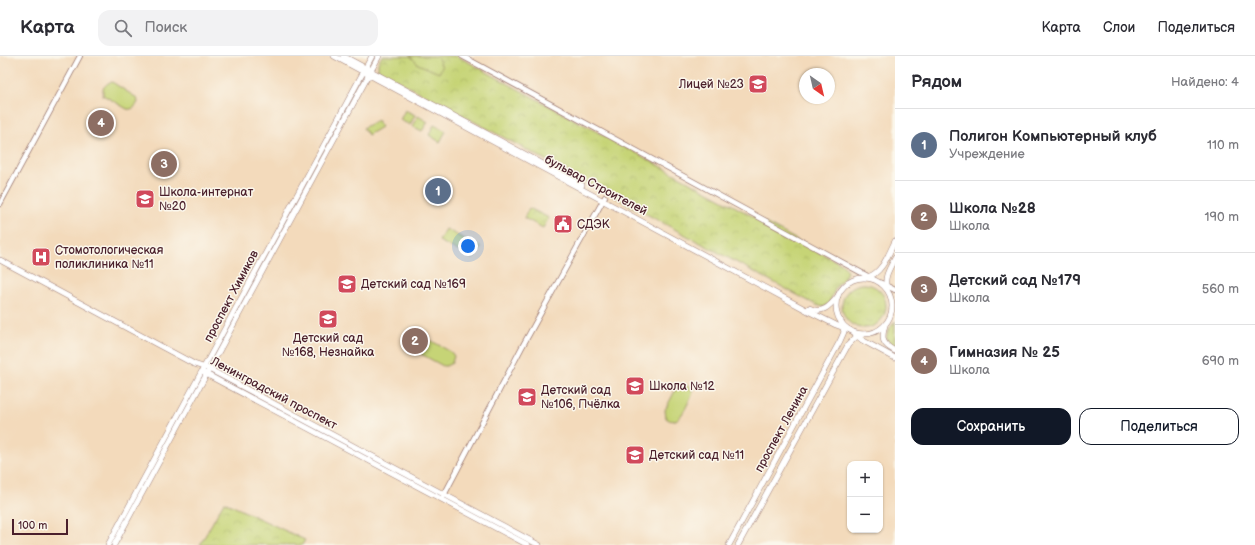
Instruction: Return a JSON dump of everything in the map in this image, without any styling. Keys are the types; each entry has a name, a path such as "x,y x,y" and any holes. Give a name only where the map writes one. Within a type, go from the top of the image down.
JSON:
{"main road":[{"name":"бульвар Строителей","path":"334,56 367,71"},
{"name":"бульвар Строителей","path":"343,56 367,71 813,310 820,311 824,309 838,296"},
{"name":"проспект Химиков","path":"367,71 372,56"},
{"name":"проспект Химиков","path":"114,545 207,367 367,71 378,56"},
{"name":"бульвар Строителей","path":"604,199 806,310 851,330 857,336 895,358"},
{"path":"869,278 878,271 895,241"},
{"path":"884,284 886,276 895,258"},
{"name":"Ленинградский проспект","path":"0,260 194,364 207,367 437,491 443,496 528,545"},
{"path":"844,328 837,311 838,296 846,284 855,279 869,278 884,284 889,291 892,300 890,317 885,324 873,332 857,336"},
{"path":"841,321 851,330 864,334"},
{"path":"885,324 883,336 884,343 887,347 895,351"},
{"name":"проспект Ленина","path":"729,545 840,341 844,328"},
{"name":"проспект Ленина","path":"738,545 848,345 852,339 857,336"},
{"path":"194,364 204,373"},
{"name":"проспект Химиков","path":"108,545 204,373"},
{"name":"Ленинградский проспект","path":"204,373 435,496 443,496 539,545"}],"street":[{"path":"0,204 80,56"},
{"path":"462,56 869,278"},
{"path":"443,496 522,347 604,199"},
{"path":"884,284 895,290"}],"green space":[{"path":"382,56 457,56 843,265 847,272 836,287 829,303 824,307 816,305 378,70 378,63"},
{"path":"410,56 437,56 442,67 439,73 418,64"},
{"path":"112,82 137,98 138,102 135,107 132,109 127,109 103,95 103,88 108,83"},
{"path":"405,110 415,115 410,125 400,120"},
{"path":"418,116 428,122 422,131 412,126"},
{"path":"377,120 381,127 368,135 363,128"},
{"path":"434,125 446,131 440,142 429,135"},
{"path":"529,208 549,218 543,228 524,218"},
{"path":"446,229 466,240 460,252 439,241"},
{"path":"471,242 481,247 473,259 464,254"},
{"path":"860,284 868,284 873,285 880,290 885,297 885,315 880,322 873,327 860,328 852,325 845,318 842,310 842,302 845,294 852,287"},
{"path":"895,321 895,348 889,344 887,334"},
{"path":"430,340 451,352 454,356 452,363 443,366 421,354 419,349 420,343"},
{"path":"681,384 690,386 693,392 688,404 679,418 671,421 666,418 665,410 677,387"},
{"path":"224,502 305,540 302,545 200,545"}],"place":[{"name":"Лицей №23","path":"758,84"},
{"name":"Гимназия № 25","path":"101,123"},
{"name":"Детский сад №179","path":"164,164"},
{"name":"Полигон Компьютерный клуб","path":"438,191"},
{"name":"Школа-интернат №20","path":"145,199"},
{"name":"СДЭК","path":"563,224"},
{"name":"Стомотологическая поликлиника №11","path":"41,257"},
{"name":"Детский сад №169","path":"347,284"},
{"name":"Детский сад №168, Незнайка","path":"328,319"},
{"name":"Школа №28","path":"415,341"},
{"name":"Школа №12","path":"635,386"},
{"name":"Детский сад №106, Пчёлка","path":"527,397"},
{"name":"Детский сад №11","path":"635,455"}]}
